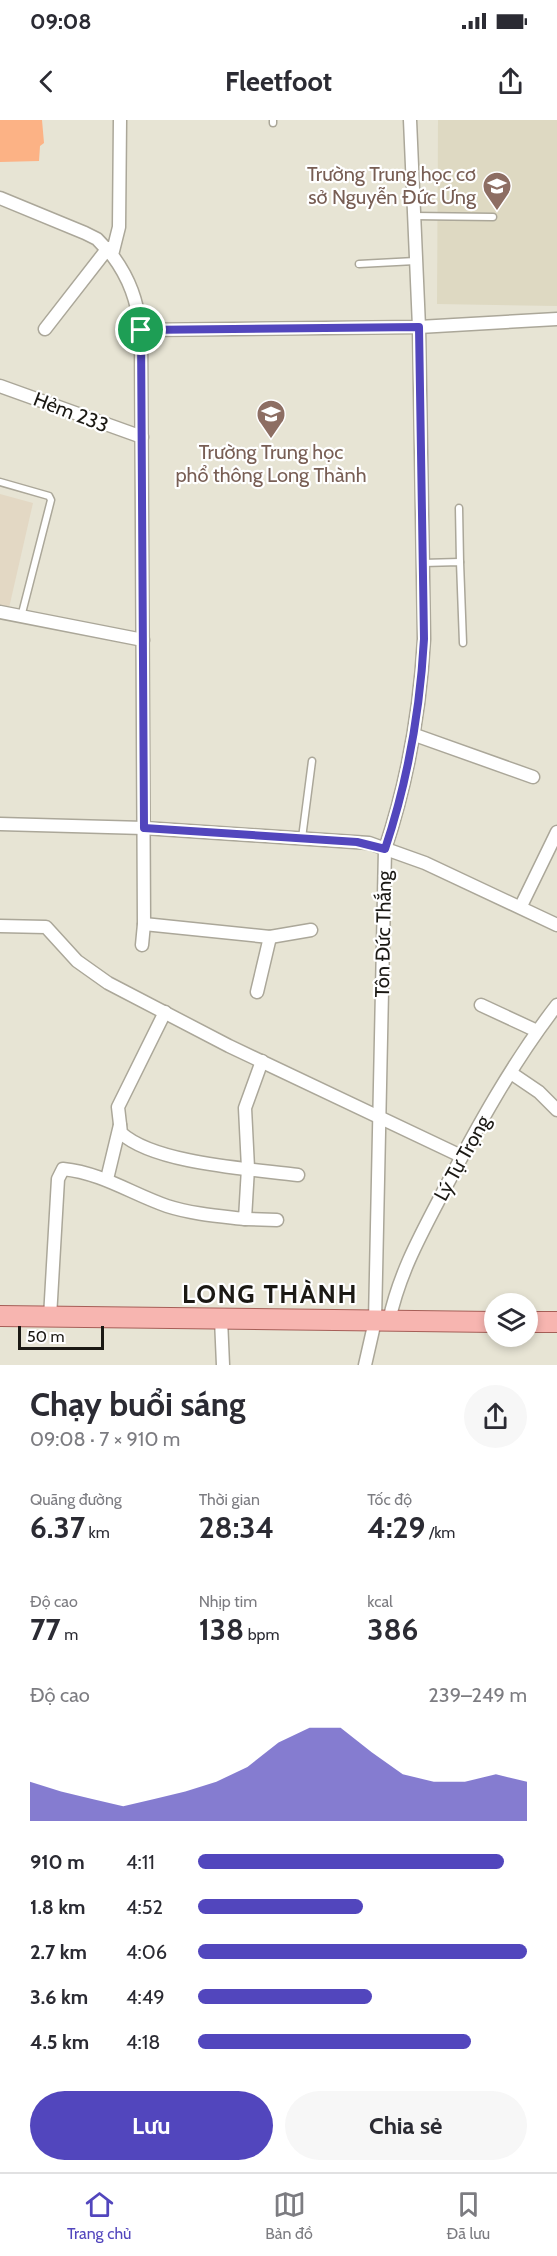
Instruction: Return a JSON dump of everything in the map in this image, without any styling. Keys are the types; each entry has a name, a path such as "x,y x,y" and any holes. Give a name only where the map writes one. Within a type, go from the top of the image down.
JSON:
{"main road":[{"path":"0,1316 484,1322"}],"street":[{"path":"45,329 110,252 119,227 120,120"},
{"name":"Tôn Đức Thắng","path":"382,1321 379,1117 385,849 399,807 415,735 424,639 419,327 412,216 410,120"},
{"path":"0,198 85,233 110,252 126,274 136,298 141,330 142,437 144,828 142,945"},
{"path":"141,330 419,327 557,320"},
{"name":"Hẻm 233","path":"0,386 142,437"},
{"path":"0,612 143,640"},
{"path":"415,735 533,777"},
{"path":"0,824 144,828 357,842 426,863 557,925"},
{"path":"520,906 557,832"},
{"path":"144,924 270,937 311,930"},
{"path":"0,926 46,927 89,971 262,1062 460,1156"},
{"path":"257,992 270,937"},
{"path":"481,1005 537,1031"},
{"name":"Lý Tự Trọng","path":"365,1365 402,1274 460,1156 537,1031 557,1005"},
{"path":"165,1012 118,1107 121,1133 126,1138 152,1149 187,1160 298,1175"},
{"path":"245,1219 248,1168 245,1108 262,1062"},
{"path":"511,1073 539,1092 557,1110"},
{"path":"107,1179 120,1125"},
{"path":"50,1317 60,1173 67,1169 107,1179 168,1206 190,1212 245,1219 278,1220"},
{"path":"221,1320 223,1365"}],"lane":[{"path":"412,216 493,218"},
{"path":"359,264 415,261"},
{"path":"0,482 49,496 51,500 21,617"},
{"path":"459,508 463,643"},
{"path":"423,563 460,562"},
{"path":"302,838 312,761"}],"shaded area":[{"name":"Trường Trung học cơ sở Nguyễn Đức Ứng","path":"438,120 557,120 557,306 437,304"},
{"path":"0,494 33,503 9,608 0,606"}],"building":[{"path":"0,120 42,120 44,143 40,146 39,161 0,162"}],"place":[{"name":"Trường Trung học cơ sở Nguyễn Đức Ứng","path":"497,212"},
{"name":"Trường Trung học phổ thông Long Thành","path":"271,440"}],"district":[{"name":"LONG THÀNH","path":"270,1294"}],"route":[{"path":"419,327 424,639 422,680 411,757 399,807 385,849 369,843 144,828 141,330 419,327"}]}
